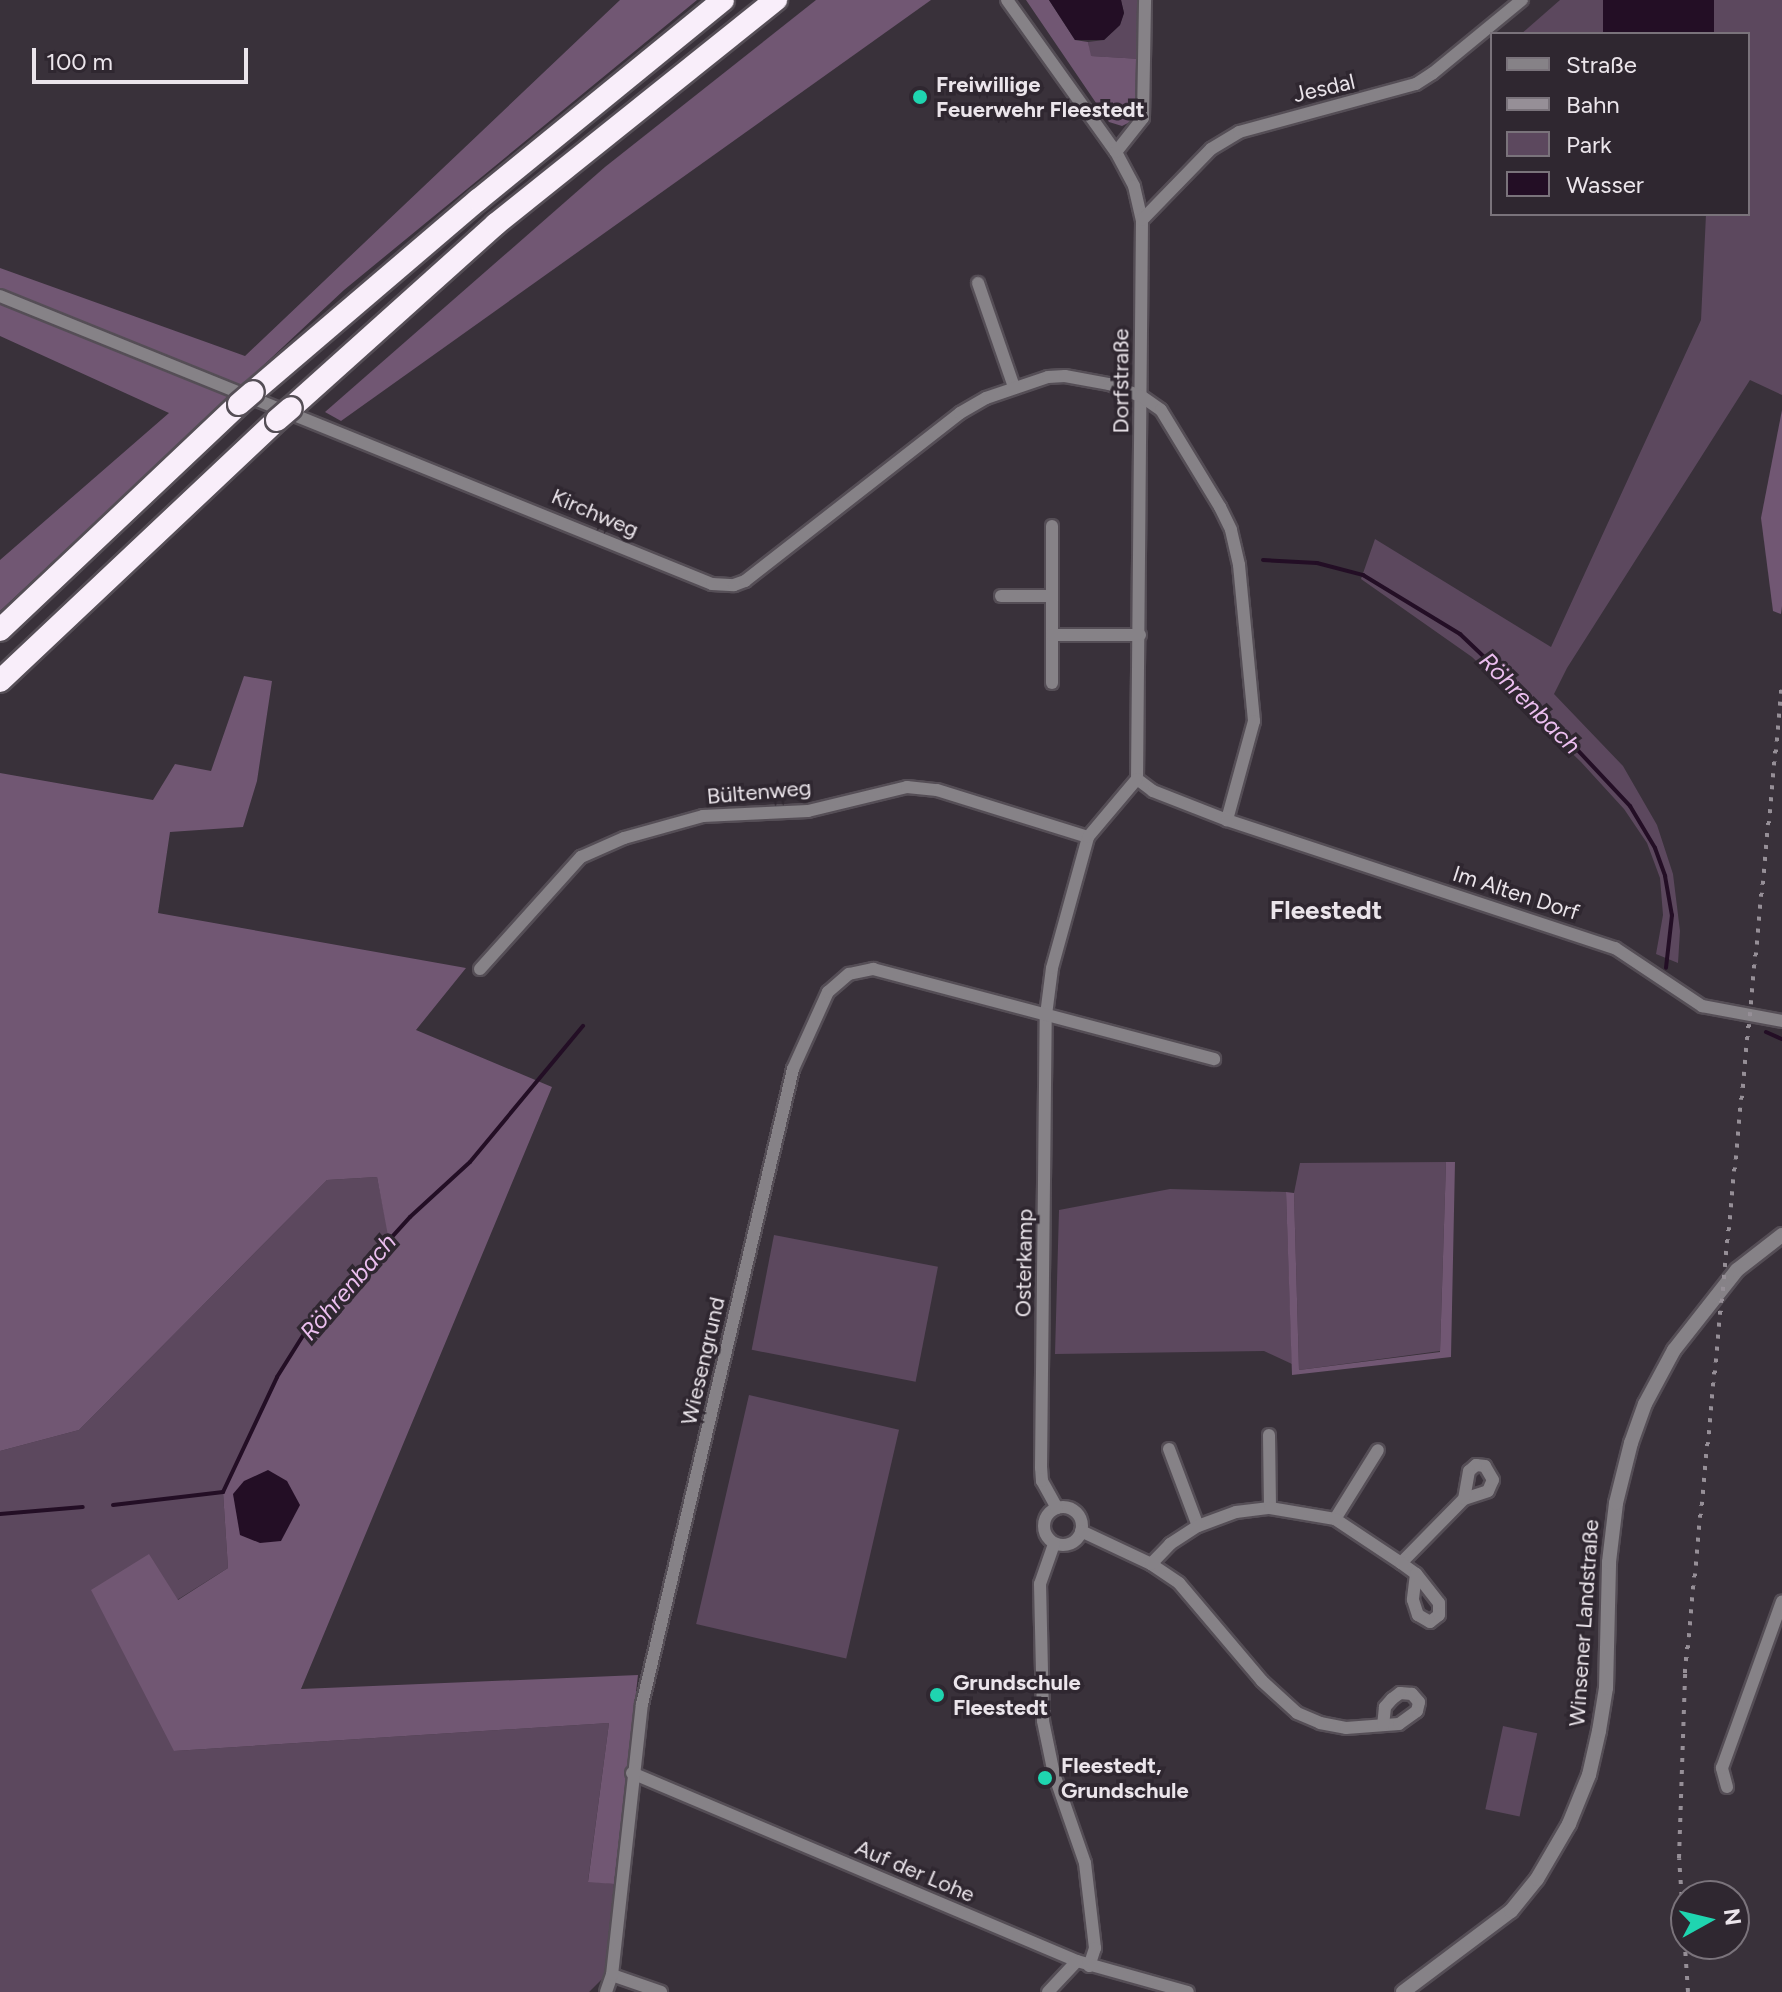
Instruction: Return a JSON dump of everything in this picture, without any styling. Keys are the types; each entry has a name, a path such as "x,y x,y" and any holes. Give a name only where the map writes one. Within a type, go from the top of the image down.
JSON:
{"highway":[{"path":"0,630 246,398 478,200 723,0"},
{"path":"0,681 284,414 496,224 776,0"}],"street":[{"name":"Dorfstraße","path":"1007,0 1116,152 1134,186 1142,220 1137,779"},
{"path":"1116,152 1140,126 1146,107 1145,0"},
{"name":"Jesdal","path":"1142,220 1211,149 1239,132 1416,84 1522,0"},
{"path":"978,283 1014,387"},
{"name":"Kirchweg","path":"0,296 712,584 734,585 745,581 960,413 1014,387 1065,376 1109,384 1141,396"},
{"path":"1141,396 1161,410 1220,507 1231,530 1239,565 1254,721 1227,820"},
{"path":"1052,526 1052,683"},
{"path":"1001,596 1052,596"},
{"path":"1052,635 1140,635"},
{"name":"Im Alten Dorf","path":"1137,779 1153,791 1227,820 1615,948 1702,1006 1782,1021"},
{"name":"Osterkamp","path":"1081,1531 1079,1516 1065,1507 1057,1508 1042,1481 1041,1468 1046,1015 1052,968 1088,837 1137,779"},
{"name":"Bültenweg","path":"480,969 581,857 624,838 703,816 808,811 907,787 937,790 1088,837"},
{"name":"Wiesengrund","path":"606,1992 612,1975 642,1704 793,1069 828,992 849,974 873,969 1046,1015"},
{"path":"1046,1015 1214,1059"},
{"name":"Winsener Landstraße","path":"1412,1989 1511,1911 1537,1879 1569,1824 1589,1775 1599,1731 1606,1688 1609,1562 1616,1503 1631,1443 1645,1404 1674,1350 1737,1270 1782,1235"},
{"path":"1269,1435 1270,1508"},
{"path":"1169,1449 1198,1526"},
{"path":"1335,1519 1378,1450"},
{"path":"1401,1563 1464,1499"},
{"path":"1057,1508 1047,1514 1043,1525 1046,1536 1054,1544 1071,1544 1081,1531 1151,1564 1179,1583 1262,1681 1297,1713 1320,1723 1346,1728 1383,1725"},
{"path":"1151,1564 1170,1544 1198,1526 1236,1512 1270,1508 1335,1519 1416,1574"},
{"path":"1048,1992 1083,1964 1095,1948 1085,1863 1051,1764 1043,1721 1040,1584 1054,1544"},
{"path":"1727,1787 1722,1768 1782,1601"},
{"name":"Auf der Lohe","path":"632,1773 1083,1964 1188,1992"},
{"path":"612,1975 661,1992"}],"green space":[{"path":"1121,0 1140,0 1141,59 1090,56 1088,42 1104,40 1120,25 1124,13"},
{"path":"1560,0 1603,0 1603,32 1523,32"},
{"path":"1714,0 1782,0 1782,395 1750,380 1567,668 1554,694 1623,766 1657,825 1673,874 1680,931 1678,963 1656,954 1663,915 1660,878 1647,843 1624,809 1581,762 1472,657 1361,579 1375,539 1551,647 1701,320 1706,216 1750,216 1750,32 1713,32"},
{"path":"1446,1162 1440,1351 1299,1370 1294,1193 1300,1163"},
{"path":"377,1177 390,1241 304,1334 223,1492 228,1568 177,1600 174,1751 609,1723 588,1881 614,1884 604,1977 589,1992 0,1992 0,1451 79,1430 327,1180"},
{"path":"1170,1189 1286,1192 1292,1364 1264,1351 1055,1354 1059,1210"},
{"path":"774,1235 938,1267 916,1382 752,1350"},
{"path":"749,1395 899,1430 846,1659 696,1624"},
{"path":"1503,1726 1537,1733 1520,1816 1485,1809"}],"shaded area":[{"path":"620,0 697,0 344,290 0,611 0,560 169,413 0,336 0,268 245,356"},
{"path":"816,0 931,0 341,421 325,412 605,167"},
{"path":"1026,0 1049,0 1075,40 1088,42 1091,56 1141,59 1141,104 1136,119 1122,126 1109,122"},
{"path":"1782,410 1781,614 1773,611 1761,518"},
{"path":"244,676 272,681 257,781 243,827 170,832 158,913 466,968 416,1030 552,1087 301,1689 638,1675 614,1884 588,1882 609,1723 174,1751 91,1590 149,1554 178,1600 228,1568 223,1492 277,1377 304,1334 389,1241 377,1177 327,1180 79,1430 0,1451 0,773 153,800 175,764 211,771"},
{"path":"1446,1162 1455,1162 1451,1357 1292,1375 1286,1192 1294,1193 1299,1370 1440,1352"}],"water":[{"path":"1049,0 1121,0 1124,13 1120,25 1104,40 1075,40"},
{"path":"1603,0 1714,0 1714,32 1603,32"},
{"path":"268,1470 287,1481 300,1505 281,1541 260,1543 240,1535 233,1494 244,1481"}],"waterway":[{"name":"Röhrenbach","path":"1263,560 1317,563 1363,575 1460,634 1542,712 1630,806 1655,848 1665,876 1672,915 1666,968"},
{"name":"Röhrenbach","path":"113,1505 223,1492 277,1377 304,1334 410,1217 470,1162 583,1026"},
{"name":"Röhrenbach","path":"1766,1032 1782,1039"},
{"name":"Röhrenbach","path":"0,1514 83,1507"}],"railway":[{"path":"1688,1992 1679,1858 1685,1673 1782,686"}],"place":[{"name":"Freiwillige Feuerwehr Fleestedt","path":"920,97"},
{"name":"Grundschule Fleestedt","path":"937,1695"},
{"name":"Fleestedt, Grundschule","path":"1045,1778"}],"district":[{"name":"Fleestedt","path":"1326,911"}]}
